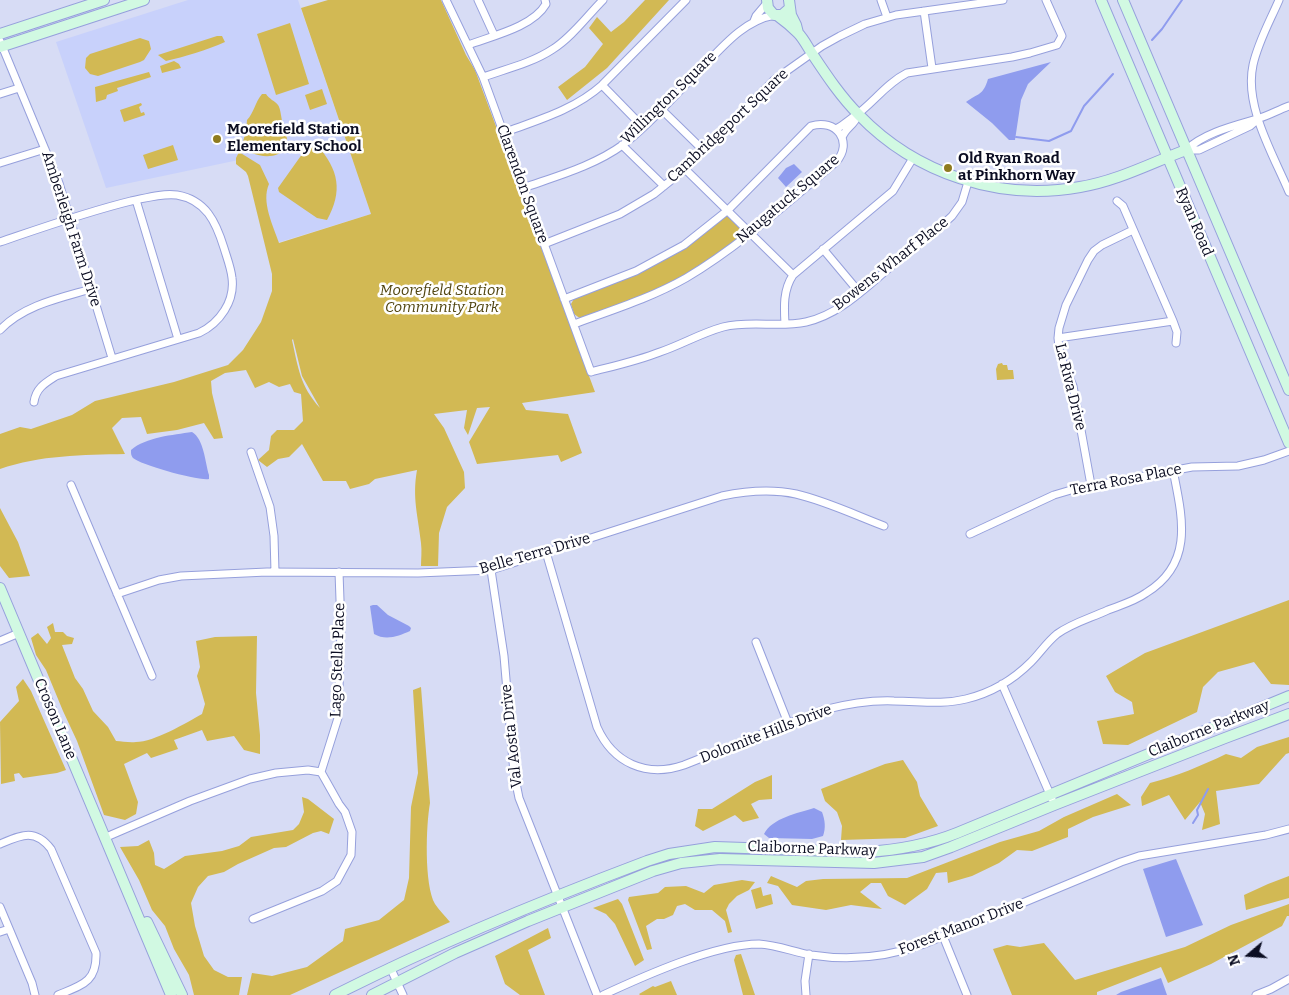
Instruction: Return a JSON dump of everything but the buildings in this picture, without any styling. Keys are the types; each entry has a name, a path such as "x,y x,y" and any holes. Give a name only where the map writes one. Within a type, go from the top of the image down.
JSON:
{"main road":[{"path":"0,34 104,0"},
{"path":"1,45 144,0"},
{"name":"Ryan Road","path":"1101,0 1289,443"},
{"name":"Ryan Road","path":"1123,0 1289,390"},
{"path":"767,1 770,11 798,33 839,92 858,115 880,135 913,158 968,182 1020,190 1065,189 1104,182 1186,150"},
{"path":"777,15 785,14 791,4"},
{"path":"791,4 798,33"},
{"name":"Croson Lane","path":"0,588 171,995"},
{"name":"Claiborne Parkway","path":"372,995 647,860 699,849 731,847 866,852 911,847 957,833 1289,696"},
{"name":"Claiborne Parkway","path":"335,995 464,933 681,863 732,859 874,863 923,857 951,848 1054,805 1289,714"},
{"name":"Croson Lane","path":"109,851 124,876 182,995"}],"street":[{"name":"Clarendon Square","path":"446,0 483,76 591,372"},
{"path":"478,0 494,35"},
{"path":"468,45 521,26 543,10 546,4 545,0"},
{"path":"483,76 533,59 552,50 602,0"},
{"path":"503,133 569,108 588,96 686,0"},
{"path":"881,0 887,17"},
{"name":"Cambridgeport Square","path":"544,244 620,214 644,201 685,169 770,82 840,36 864,24 887,17 959,3 1003,0"},
{"path":"836,129 842,127 858,115 898,77 907,73 1030,53 1057,45 1062,36 1046,0"},
{"path":"1279,0 1256,55 1252,73 1252,100 1258,119 1289,192"},
{"name":"Willington Square","path":"754,21 767,1"},
{"path":"924,10 932,68"},
{"name":"Willington Square","path":"523,188 599,159 622,144 643,127 726,43 754,21 777,15"},
{"name":"Amberleigh Farm Drive","path":"1,45 59,183 112,358"},
{"path":"602,84 643,127"},
{"path":"0,94 19,88"},
{"path":"1186,150 1195,141 1289,106"},
{"path":"661,109 703,150"},
{"path":"842,138 844,133 855,122 858,115"},
{"name":"Naugatuck Square","path":"564,299 628,275 684,245 728,210 806,129 818,123 829,125 836,129 842,138 844,149 836,162 724,253 684,279 652,295 574,324"},
{"path":"622,144 664,186"},
{"path":"0,163 45,149"},
{"path":"786,324 784,302 786,288 793,274 893,191 913,158"},
{"path":"685,169 793,274"},
{"name":"Bowens Wharf Place","path":"591,372 642,358 730,325 786,324 824,316 839,308 860,292 952,216 962,202 968,182"},
{"path":"0,242 69,218 136,200 165,194 174,195 188,197 201,205 208,213 218,229 231,270 233,280 232,293 227,306 219,319 205,330 56,376 40,387 35,395 34,402"},
{"path":"136,200 178,339"},
{"path":"1117,201 1123,206 1173,321 1177,332 1176,343"},
{"name":"La Riva Drive","path":"1091,485 1073,386 1061,361 1058,338 1060,320 1094,251 1133,230"},
{"path":"823,249 860,292"},
{"path":"0,330 34,307 91,288"},
{"path":"1058,338 1173,321"},
{"name":"Terra Rosa Place","path":"970,534 1054,495 1091,485 1192,467 1238,466 1264,460 1289,451"},
{"path":"251,452 270,507 274,536 275,572"},
{"name":"Dolomite Hills Drive","path":"546,552 597,727 606,743 620,758 646,769 666,770 823,710 860,702 954,702 977,696 1002,684 1026,667 1047,643 1064,630 1139,598 1154,588 1164,578 1175,560 1182,532 1181,513 1173,470"},
{"path":"71,485 152,676"},
{"name":"Belle Terra Drive","path":"117,594 159,580 181,576 275,572 480,572 722,496 748,492 794,494 817,500 884,526"},
{"name":"Val Aosta Drive","path":"491,570 504,656 516,784 521,804 596,995"},
{"name":"Lago Stella Place","path":"321,772 338,718 341,628 339,572"},
{"path":"0,641 19,633"},
{"path":"756,642 788,723"},
{"path":"1002,684 1054,805"},
{"path":"104,838 250,779 276,773 308,770 321,772 339,804 346,812 352,832 351,855 338,881 322,891 253,919"},
{"name":"Forest Manor Drive","path":"603,995 667,968 734,947 760,944 809,954 842,958 878,956 912,948 1139,856 1266,835 1289,829"},
{"path":"0,844 27,835 40,838 46,843 51,849 96,953 96,963 90,978 84,984 58,995"},
{"path":"0,907 32,983 35,995"},
{"path":"0,932 9,928"},
{"path":"943,936 967,995"},
{"path":"806,995 805,980 809,954"},
{"path":"390,967 403,995"},
{"path":"1256,995 1289,979"}],"shaded area":[{"name":"Moorefield Station Elementary School","path":"188,0 298,0 371,214 270,245 248,158 106,188 56,42"}],"green space":[{"name":"Moorefield Station Community Park","path":"328,0 441,0 466,55 475,70 595,392 522,403 526,410 568,414 582,453 561,462 558,455 477,464 469,442 490,407 477,408 468,435 464,428 467,410 434,414 444,428 464,472 465,488 447,507 439,533 438,566 421,566 421,546 415,498 417,470 375,479 369,484 350,489 346,481 323,481 302,444 289,457 278,459 267,467 258,460 269,450 271,436 277,430 294,430 303,421 301,394 294,392 290,384 279,387 269,382 255,388 246,370 225,373 211,381 223,438 214,439 204,423 177,430 147,434 141,417 122,418 112,428 125,454 46,458 0,469 0,434 20,427 31,429 72,415 95,401 174,382 228,365 243,350 261,322 272,291 272,274 248,176 236,164 239,152 260,165 269,184 266,198 267,206 279,243 371,214 301,8","holes":["293,339 302,376 320,408 304,384 296,359"]},
{"path":"645,0 669,0 607,68 567,100 558,87 585,67 603,44 589,28 597,17 611,32 624,22"},
{"path":"290,23 309,84 276,95 257,34"},
{"path":"222,36 225,42 166,61 158,55"},
{"path":"140,38 149,41 151,49 144,60 98,76 90,74 85,68 86,58 90,54"},
{"path":"174,61 181,68 162,73 160,66"},
{"path":"149,72 151,77 117,88 118,91 107,95 106,99 96,102 95,87"},
{"path":"322,89 327,104 310,110 305,95"},
{"path":"262,94 266,94 279,107 287,138 286,147 277,155 256,155 242,144 247,120"},
{"path":"141,103 142,105 139,107 141,113 144,112 145,115 124,122 120,110"},
{"path":"173,145 178,160 148,169 143,155"},
{"path":"317,145 330,163 336,181 335,200 327,220 317,218 279,192 278,188 305,150"},
{"path":"726,216 737,224 741,235 704,263 670,282 617,305 581,319 574,314 571,304 575,297 654,265 680,250"},
{"path":"998,364 1007,365 1008,370 1013,370 1014,379 997,380 996,369"},
{"path":"0,508 18,542 30,576 9,578 0,566"},
{"path":"1289,600 1289,685 1271,684 1254,662 1218,672 1203,687 1197,712 1128,745 1103,744 1097,721 1134,714 1132,702 1115,692 1106,676 1145,653"},
{"path":"53,623 55,632 63,632 67,636 74,638 72,644 62,645 75,678 83,689 93,711 108,727 116,741 128,742 143,741 161,736 202,714 205,704 197,676 200,667 196,641 215,637 257,636 256,693 260,754 244,750 234,736 207,741 202,730 174,740 178,749 151,758 147,753 124,764 138,802 136,814 125,820 104,815 77,741 46,670 36,655 31,638 38,633 47,644 51,638 47,627"},
{"path":"23,679 31,691 66,770 23,778 19,773 14,774 15,781 1,784 0,722 19,701 16,687"},
{"path":"421,687 430,803 427,840 429,883 435,904 450,922 290,995 247,995 252,973 272,976 307,967 343,941 345,929 379,920 404,900 409,878 411,807 418,773 413,690"},
{"path":"1289,737 1289,753 1259,784 1216,791 1220,824 1202,830 1205,814 1200,802 1185,820 1169,795 1142,806 1141,797 1150,783 1189,770 1226,754 1241,758 1257,747"},
{"path":"903,760 917,782 920,796 938,826 905,838 841,840 842,826 837,812 825,801 821,789 885,764"},
{"path":"772,775 772,799 759,800 751,804 759,818 743,822 735,815 703,831 695,826 698,809 712,809 755,782"},
{"path":"1117,794 1131,805 1093,817 1068,829 1068,837 1032,851 1017,850 999,863 972,876 948,883 947,872 936,873 927,889 905,905 888,896 881,883 871,883 860,892 882,909 851,905 826,910 792,905 778,886 767,883 771,876 797,887 806,881 823,879 907,878 1000,842 1039,831 1064,817"},
{"path":"302,797 308,799 334,819 329,834 321,831 313,833 286,847 274,848 224,872 208,876 198,887 191,903 195,926 204,956 214,970 228,977 242,977 239,995 194,995 189,975 174,949 165,926 152,910 139,880 120,847 138,846 149,840 154,853 155,865 164,869 185,856 222,851 239,846 251,837 293,830 299,824 304,812"},
{"path":"1289,876 1289,898 1246,910 1244,895"},
{"path":"742,880 755,882 749,890 737,896 726,910 732,932 728,933 725,921 712,910 695,910 685,904 677,906 673,915 664,919 657,919 646,926 652,949 647,950 628,900 629,897 658,893 665,887 686,886 704,893 714,885"},
{"path":"761,887 763,896 771,894 773,904 756,909 751,890"},
{"path":"618,899 622,904 644,960 635,966 615,924 606,914 593,908"},
{"path":"1289,904 1289,916 1287,916 1282,926 1211,964 1168,983 1161,967 1097,992 1097,995 1012,995 993,949 1007,945 1020,947 1044,943 1075,980 1185,947 1231,925"},
{"path":"548,928 551,938 528,950 545,995 520,995 505,984 495,956"},
{"path":"741,954 755,995 743,995 734,960 736,955"},
{"path":"671,981 677,995 639,994 653,986"}],"water":[{"path":"1051,62 1028,84 1021,100 1015,140 1009,140 966,102 980,94 988,79"},
{"path":"794,164 802,172 786,187 778,178 786,168"},
{"path":"192,432 202,445 209,479 194,478 158,468 138,461 131,455 131,450 144,442 160,437"},
{"path":"377,605 388,615 409,626 411,628 410,631 388,637 374,634 370,606"},
{"path":"814,808 822,812 823,815 825,827 823,836 812,839 769,838 764,834 768,828 779,820"},
{"path":"1176,859 1203,925 1166,937 1143,869"},
{"path":"1161,978 1167,995 1116,995 1121,992"}],"waterway":[{"path":"1152,40 1182,0"},
{"path":"1016,137 1049,141 1071,131 1084,106 1113,74"},
{"path":"1193,823 1198,815 1197,810 1208,789"}],"place":[{"name":"Moorefield Station Elementary School","path":"217,139"},
{"name":"Old Ryan Road at Pinkhorn Way","path":"948,168"}]}
